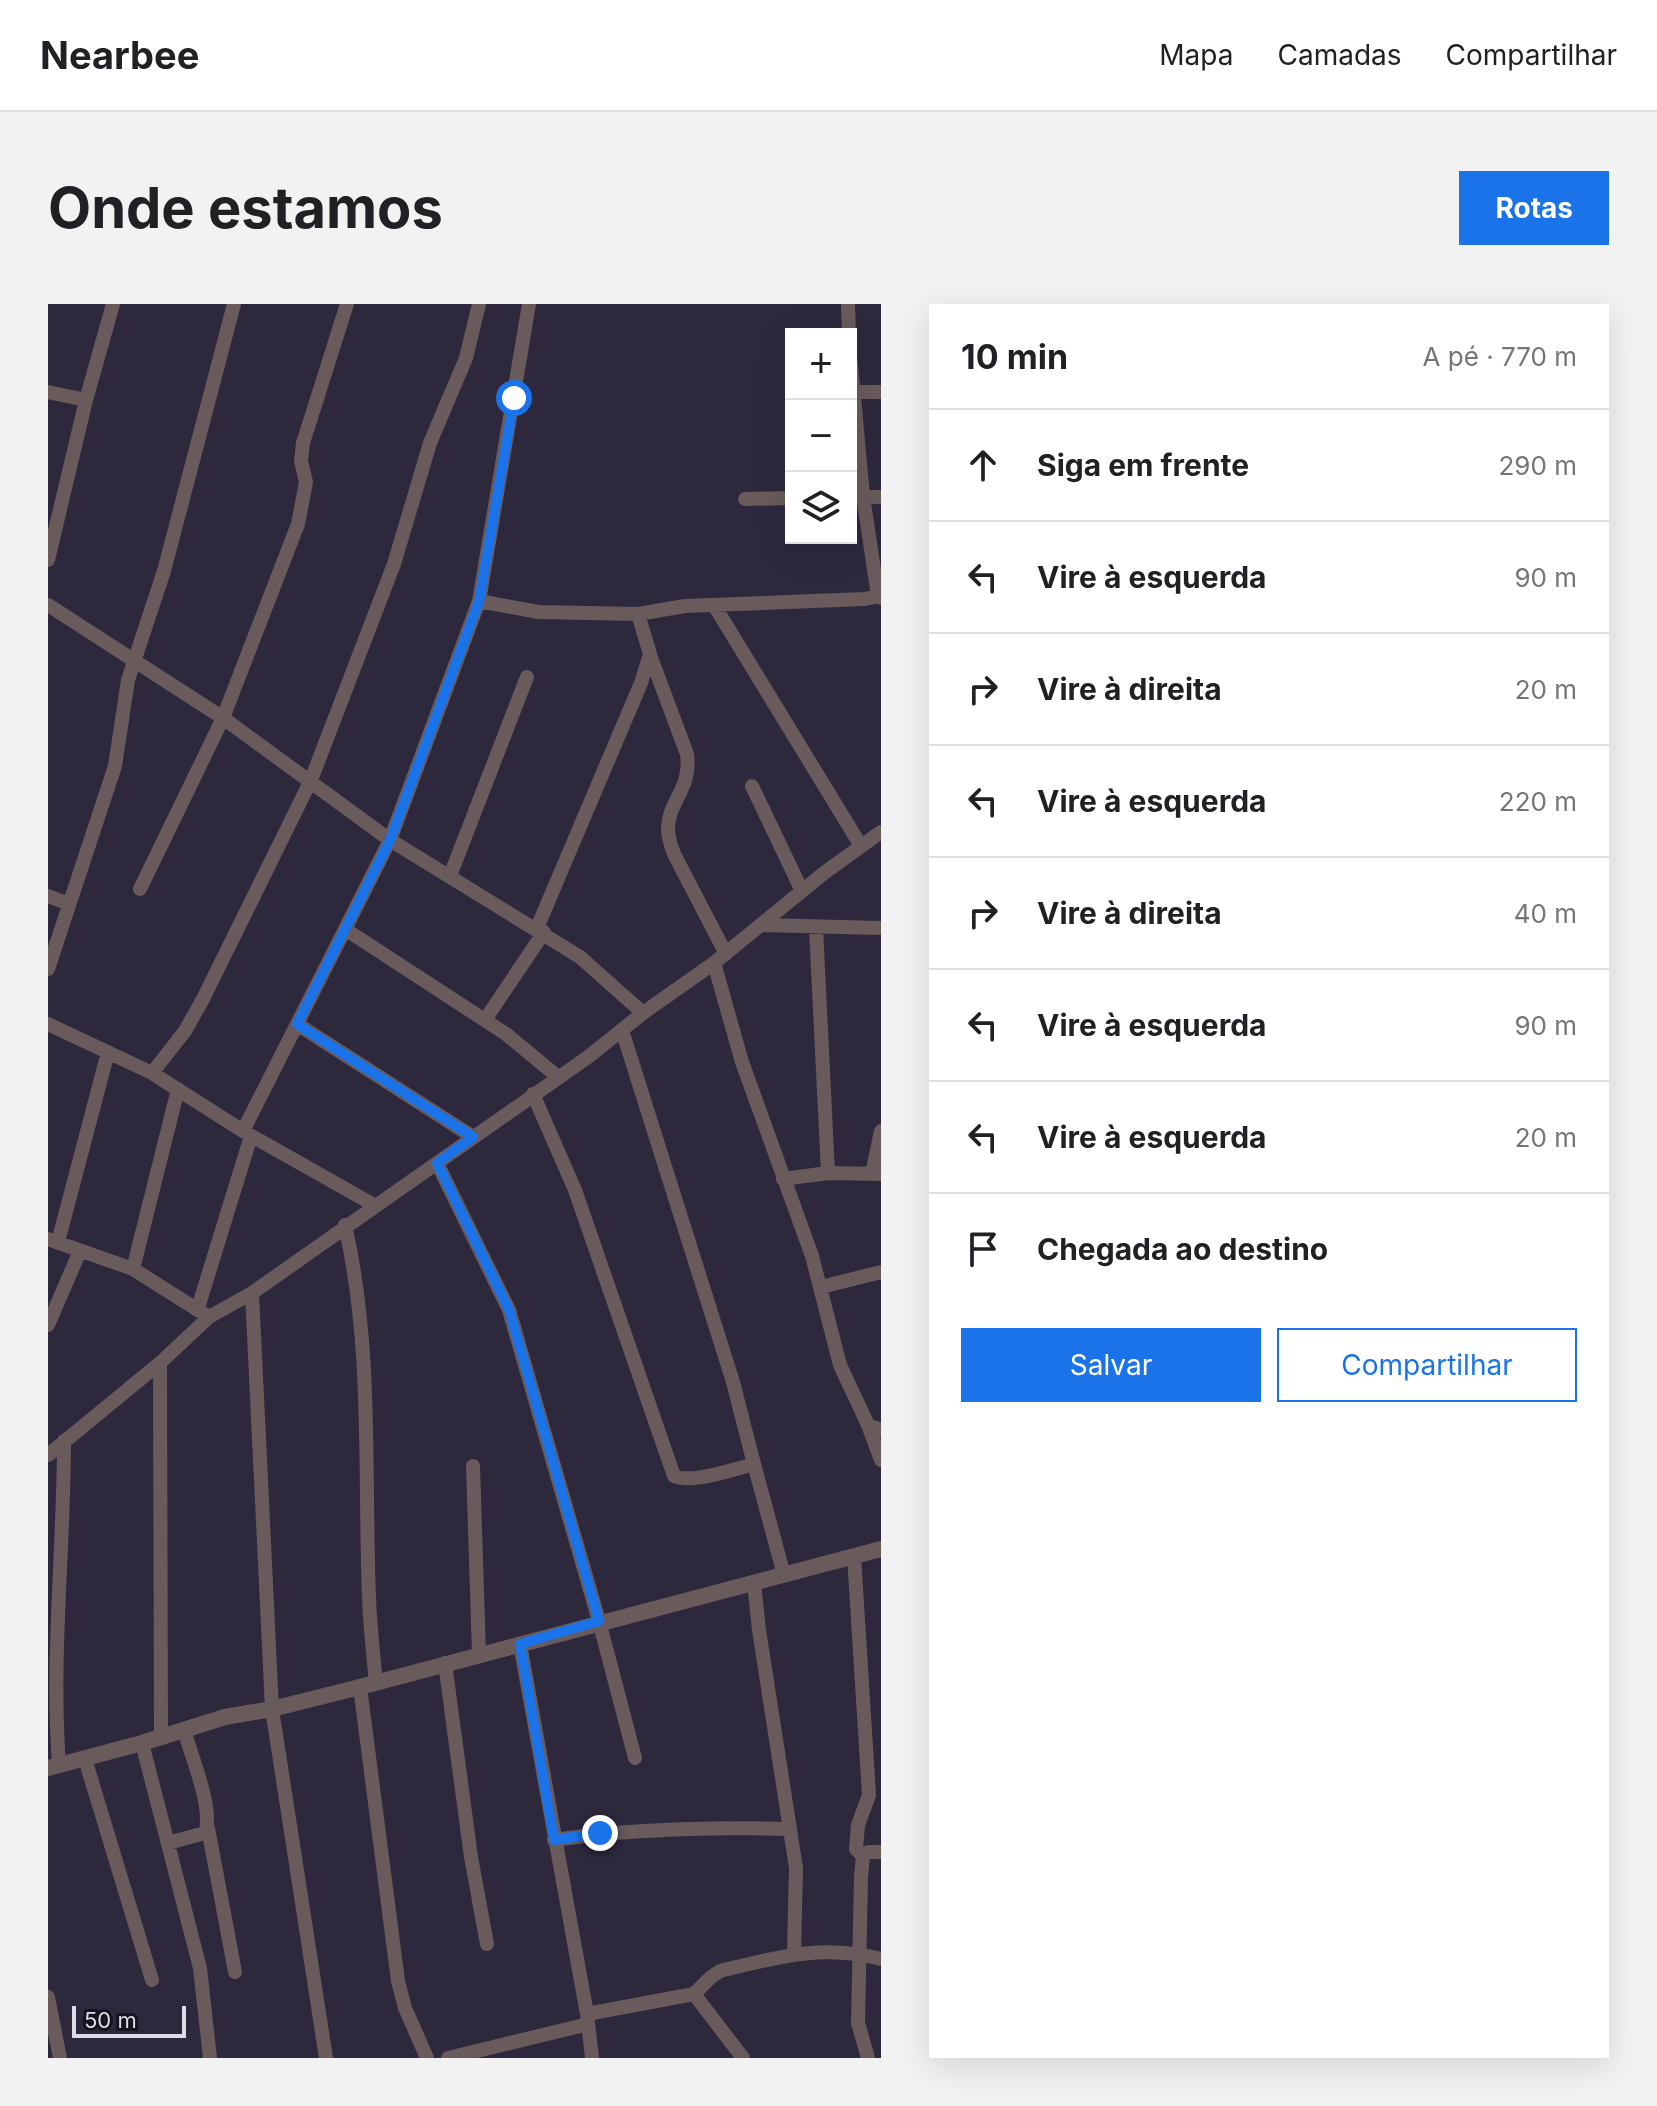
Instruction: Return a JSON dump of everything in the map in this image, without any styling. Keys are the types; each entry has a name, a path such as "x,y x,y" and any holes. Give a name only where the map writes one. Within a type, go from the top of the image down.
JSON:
{"street":[{"path":"48,560 86,400 113,304"},
{"path":"48,969 115,766 128,680 172,542 234,304"},
{"path":"140,889 223,718 298,524 306,482 301,461 303,443 347,304"},
{"path":"152,1073 185,1031 203,999 311,780 394,564 430,443 466,358 479,304"},
{"path":"48,1455 160,1363 204,1312 247,1133 297,1024 390,840 479,601 529,304"},
{"path":"848,304 849,328"},
{"path":"48,392 86,400"},
{"path":"857,392 881,392"},
{"path":"854,400 856,472"},
{"path":"479,601 538,612 638,614 685,606 879,597 857,496 881,497"},
{"path":"745,499 785,498"},
{"path":"48,605 223,718 390,840 540,930 597,970 643,1013"},
{"path":"714,605 861,846"},
{"path":"638,614 687,754 689,769 686,784 671,816 669,837 720,959 742,1062 821,1287 840,1365 875,1428 881,1460"},
{"path":"485,1020 540,930 650,654"},
{"path":"450,876 527,677"},
{"path":"752,786 802,891"},
{"path":"204,1312 252,1293 437,1163 720,959 802,891 881,832"},
{"path":"48,896 69,904"},
{"path":"762,925 881,928"},
{"path":"816,928 828,1173"},
{"path":"345,929 485,1020 558,1077"},
{"path":"48,1024 152,1073 247,1133 374,1205"},
{"path":"297,1024 473,1137"},
{"path":"622,1030 733,1382 784,1575"},
{"path":"108,1052 53,1240 133,1269 204,1312"},
{"path":"133,1269 178,1089"},
{"path":"533,1094 575,1190 674,1476 691,1478 754,1464"},
{"path":"783,1179 828,1173 877,1174 881,1131"},
{"path":"437,1163 509,1310 599,1621 635,1758"},
{"path":"345,1225 358,1284 366,1370 368,1685 398,1981 409,2019 427,2058"},
{"path":"48,1325 80,1251"},
{"path":"821,1287 881,1272"},
{"path":"252,1293 272,1709 326,2058"},
{"path":"160,1363 161,1737"},
{"path":"64,1441 64,1521 54,1766 225,1717 272,1709 368,1685 599,1621 881,1549"},
{"path":"473,1466 479,1654"},
{"path":"854,1556 869,1795 858,1825 856,1849 863,1856 858,2023 868,2058"},
{"path":"754,1583 796,1868 794,1953"},
{"path":"520,1644 592,2058"},
{"path":"445,1663 471,1857 487,1944"},
{"path":"184,1730 207,1812 235,1972"},
{"path":"142,1743 200,1968 210,2058"},
{"path":"85,1759 152,1980"},
{"path":"168,1843 205,1833 208,1828"},
{"path":"554,1840 600,1833 788,1829"},
{"path":"863,1856 868,1852 881,1852"},
{"path":"448,2058 587,2019 694,1994 720,1971 794,1953 858,1953 881,1959"},
{"path":"694,1994 743,2058"},
{"path":"48,1997 60,2058"}],"route":[{"path":"514,398 479,601 390,840 297,1024 473,1137 437,1163 509,1310 599,1621 520,1644 554,1840 600,1833"}]}
